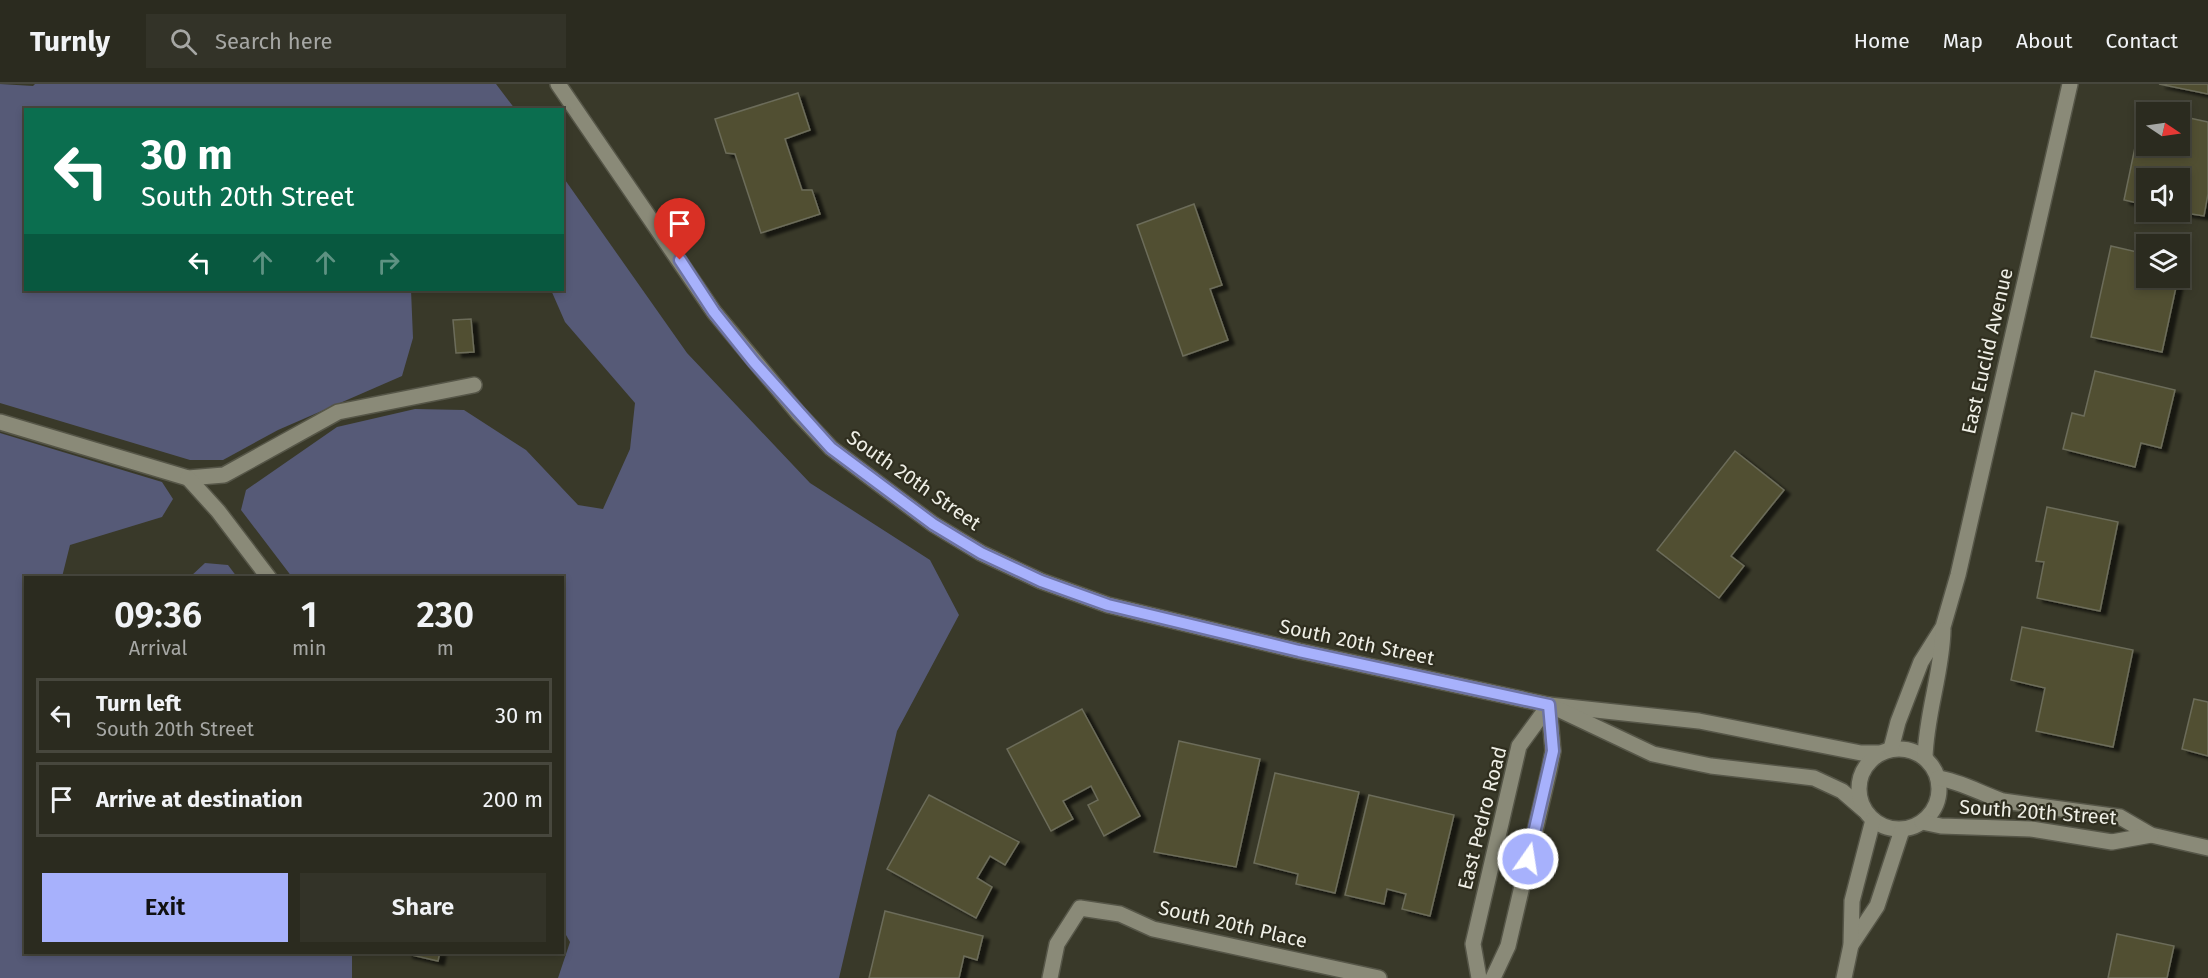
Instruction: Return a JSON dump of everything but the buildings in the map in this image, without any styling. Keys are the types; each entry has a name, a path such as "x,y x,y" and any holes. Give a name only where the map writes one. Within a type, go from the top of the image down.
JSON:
{"street":[{"name":"South 20th Street","path":"558,84 714,312 754,362 831,448 933,524 981,553 1041,581 1108,605 1299,651 1549,705 1699,721 1861,753 1885,751"},
{"name":"East Euclid Avenue","path":"1925,758 1925,738 1942,655 1943,627 1958,575 2070,84"},
{"path":"0,422 188,478 224,475 338,412 474,385"},
{"path":"188,478 218,511 267,576"},
{"name":"East Euclid Avenue","path":"1885,751 1921,663 1943,627"},
{"name":"South 20th Street","path":"1549,705 1653,754 1711,766 1814,778 1842,791 1868,815"},
{"name":"East Pedro Road","path":"1479,978 1473,944 1519,747 1549,705"},
{"path":"1493,978 1508,946 1549,771 1553,751 1549,705"},
{"path":"1903,748 1915,751 1925,758 1933,767 1938,778 1937,803 1931,814 1922,822 1902,830 1892,829 1868,815 1859,798 1859,785 1862,772 1869,761 1885,751 1903,748"},
{"name":"South 20th Street","path":"1938,778 2003,801 2120,818 2151,835 2208,848"},
{"path":"1844,978 1851,945 1852,902 1868,815"},
{"name":"South 20th Street","path":"1922,822 1941,826 2031,829 2112,842 2151,835"},
{"path":"1851,945 1877,906 1902,830"},
{"name":"South 20th Place","path":"1050,978 1057,944 1080,908 1120,914 1153,929 1379,978"}],"shaded area":[{"path":"0,84 33,86 35,84 496,84 514,108 24,108 24,291 411,291 413,338 402,376 278,430 223,460 190,460 0,403"},
{"path":"564,178 687,353 810,483 930,560 959,615 897,731 839,978 558,978 570,942 564,932 564,576 291,576 241,510 246,490 337,427 415,409 464,410 526,450 578,505 603,509 630,449 635,403 565,322 551,291 564,291"},
{"path":"0,433 162,482 173,499 162,517 70,545 62,576 24,576 24,954 352,954 352,978 0,978"},
{"path":"205,563 228,565 236,576 191,576"}],"route":[{"path":"680,260 714,312 754,362 831,448 933,524 981,553 1077,595 1152,617 1549,705 1553,751 1528,859"}]}
